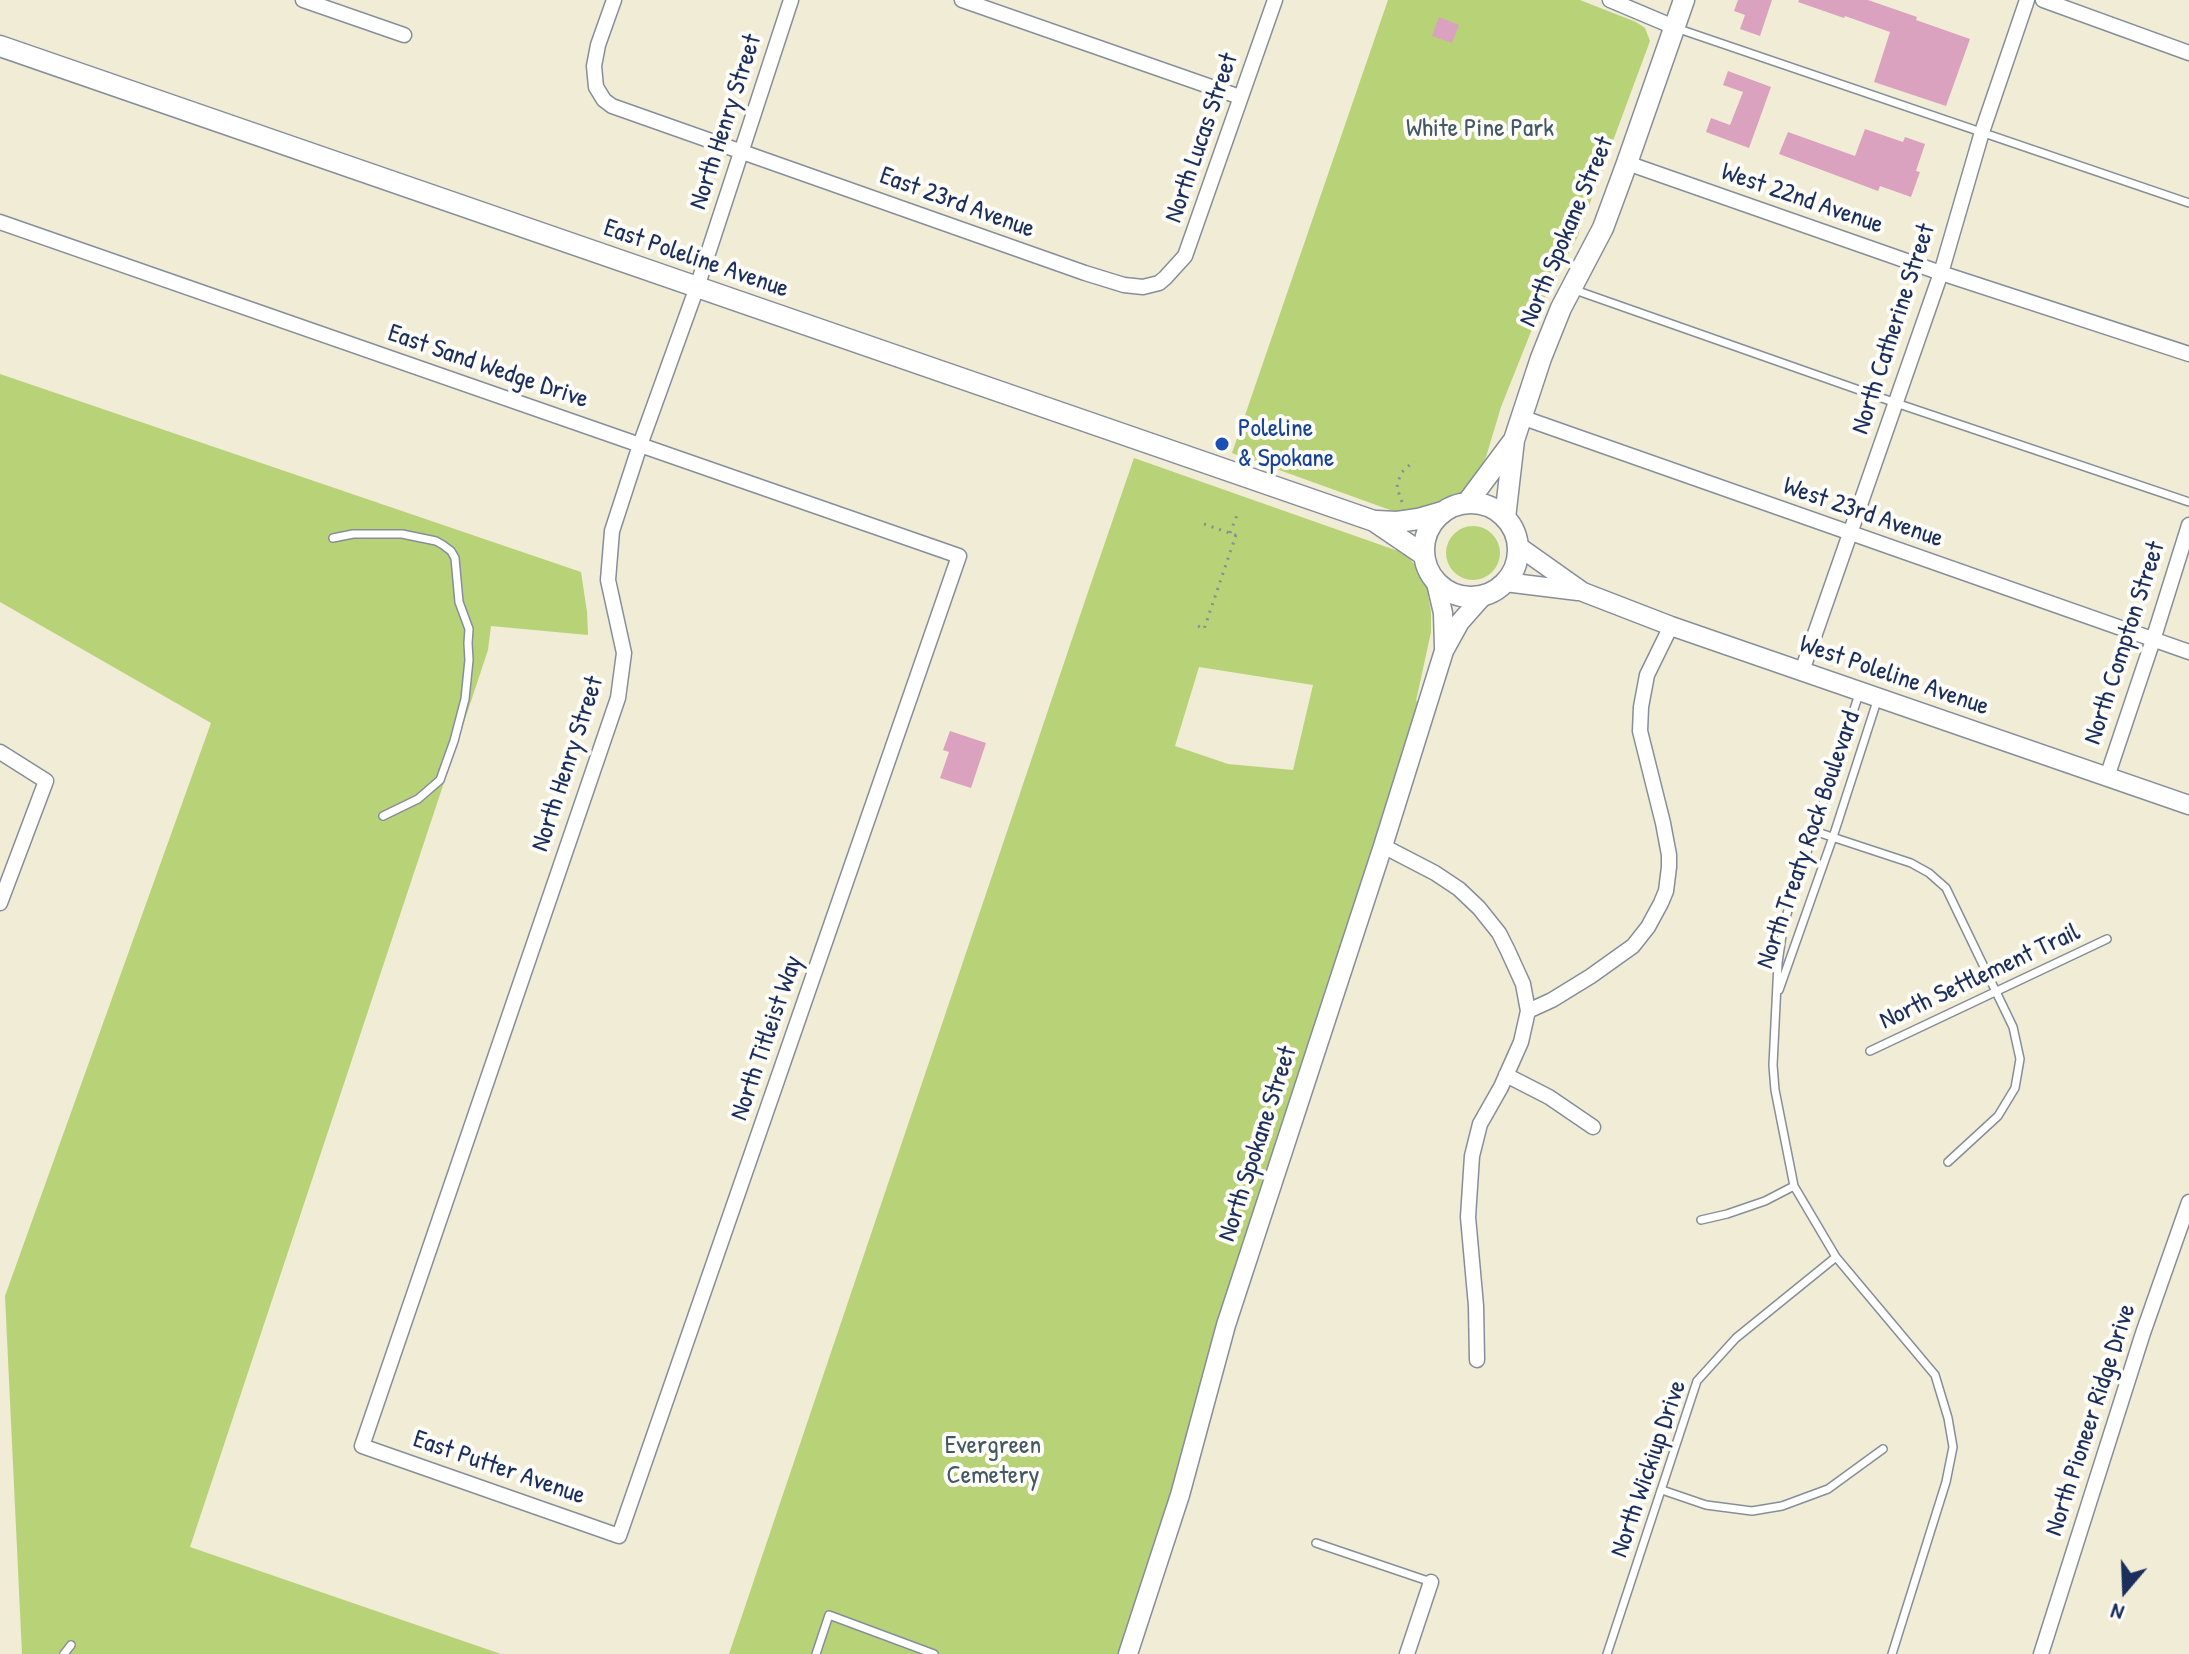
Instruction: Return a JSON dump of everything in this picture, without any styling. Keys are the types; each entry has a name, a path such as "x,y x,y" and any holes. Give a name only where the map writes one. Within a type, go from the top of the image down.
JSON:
{"main road":[{"name":"North Spokane Street","path":"1505,518 1514,440 1541,358 1571,288 1603,228 1684,0"},
{"name":"East Poleline Avenue","path":"0,46 1374,521 1424,555"},
{"name":"North Spokane Street","path":"1467,503 1514,440"},
{"path":"1467,503 1488,506 1505,518 1514,531 1518,546 1513,572 1495,591 1483,596 1458,596 1446,591 1428,570 1424,555 1425,539 1431,524 1442,512 1467,503"},
{"name":"East Poleline Avenue","path":"1374,521 1397,522 1442,512"}],"street":[{"path":"303,0 404,35"},
{"name":"East 23rd Avenue","path":"614,0 594,66 596,87 612,106 1085,273 1124,285 1143,287 1159,283"},
{"name":"North Henry Street","path":"362,1446 618,698 624,653 608,580 612,531 697,287 791,0"},
{"path":"962,0 1240,97"},
{"name":"North Lucas Street","path":"1159,283 1185,256 1275,0"},
{"path":"1610,0 1674,27"},
{"name":"North Catherine Street","path":"1802,671 1941,273 1982,132 2027,0"},
{"path":"2043,0 2189,53"},
{"name":"West 22nd Avenue","path":"1627,163 1941,273 2189,354"},
{"name":"East Sand Wedge Drive","path":"0,222 959,556"},
{"name":"West 23rd Avenue","path":"1521,417 2189,652"},
{"name":"North Compton Street","path":"2107,777 2189,525"},
{"name":"West Poleline Avenue","path":"1518,546 1583,592"},
{"name":"North Titleist Way","path":"619,1536 959,556"},
{"name":"West Poleline Avenue","path":"1505,582 1583,592 1671,626 2189,805"},
{"name":"North Spokane Street","path":"1436,583 1443,613 1444,651"},
{"name":"North Spokane Street","path":"1128,1654 1180,1495 1226,1325 1444,651 1460,622 1483,596"},
{"path":"1528,1011 1591,976 1633,946 1661,903 1668,879 1669,855 1640,731 1647,675 1671,626"},
{"path":"0,752 46,781 0,903"},
{"path":"1383,846 1435,873 1459,889 1479,908 1499,933 1508,951 1523,984 1528,1011 1521,1042 1480,1124 1472,1156 1468,1217 1477,1360"},
{"path":"1506,1075 1549,1097 1593,1127"},
{"name":"North Pioneer Ridge Drive","path":"2041,1654 2143,1333 2187,1212"},
{"name":"East Putter Avenue","path":"362,1446 619,1536"},
{"path":"1407,1654 1431,1582"}],"lane":[{"path":"1674,27 2189,203"},
{"path":"1571,288 2189,502"},
{"path":"333,538 353,534 402,534 443,545 455,558 459,602 469,629 465,699 440,780 418,799 383,816"},
{"name":"North Treaty Rock Boulevard","path":"1860,691 1782,935 1774,1028 1774,1078 1794,1186 1836,1257 1935,1375 1948,1418 1953,1447 1946,1482 1892,1654"},
{"name":"North Treaty Rock Boulevard","path":"1777,995 1878,698"},
{"path":"1814,831 1911,863 1946,888 2013,1027 2020,1059 2015,1088 1998,1116 1948,1162"},
{"name":"North Settlement Trail","path":"1870,1051 2107,939"},
{"path":"1701,1220 1753,1205 1794,1186"},
{"name":"North Wickiup Drive","path":"1609,1654 1697,1381 1736,1338 1836,1257"},
{"path":"1662,1490 1706,1505 1752,1511 1782,1506 1828,1489 1883,1449"},
{"path":"1316,1543 1431,1582"},
{"path":"816,1654 829,1615 934,1654"},
{"path":"64,1654 71,1645"}],"path":[{"path":"1403,509 1398,481 1402,472 1414,461"},
{"path":"1230,533 1237,515"},
{"path":"1198,626 1204,629 1237,536 1204,524"}],"green space":[{"name":"White Pine Park","path":"1388,0 1580,0 1636,22 1645,28 1650,41 1577,238 1544,299 1475,481 1458,498 1446,504 1409,513 1393,511 1232,453"},
{"path":"0,374 581,572 588,635 491,626 488,650 190,1547 501,1654 22,1654 5,1296 211,723 0,602"},
{"name":"Evergreen Cemetery","path":"1134,458 1398,551 1420,571 1427,588 1431,632 1416,701 1426,704 1128,1654 729,1654","holes":["1199,667 1313,685 1293,770 1228,764 1175,746"]},
{"path":"1473,526 1492,534 1500,553 1492,572 1473,580 1454,572 1446,553 1454,534"}],"building":[{"path":"1738,0 1772,0 1760,36 1740,29 1745,15 1734,11"},
{"path":"1799,0 1868,0 1970,39 1946,106 1874,82 1890,32"},
{"path":"1439,17 1459,25 1452,43 1432,36"},
{"path":"1728,71 1771,87 1749,148 1706,132 1711,118 1730,125 1743,92 1723,85"},
{"path":"1865,129 1903,142 1905,137 1925,144 1911,197 1880,186 1878,191 1779,154 1788,132 1855,156"},
{"path":"950,731 986,743 971,788 940,778 949,752 943,750"}],"place":[{"name":"Poleline & Spokane","path":"1222,444"}]}
